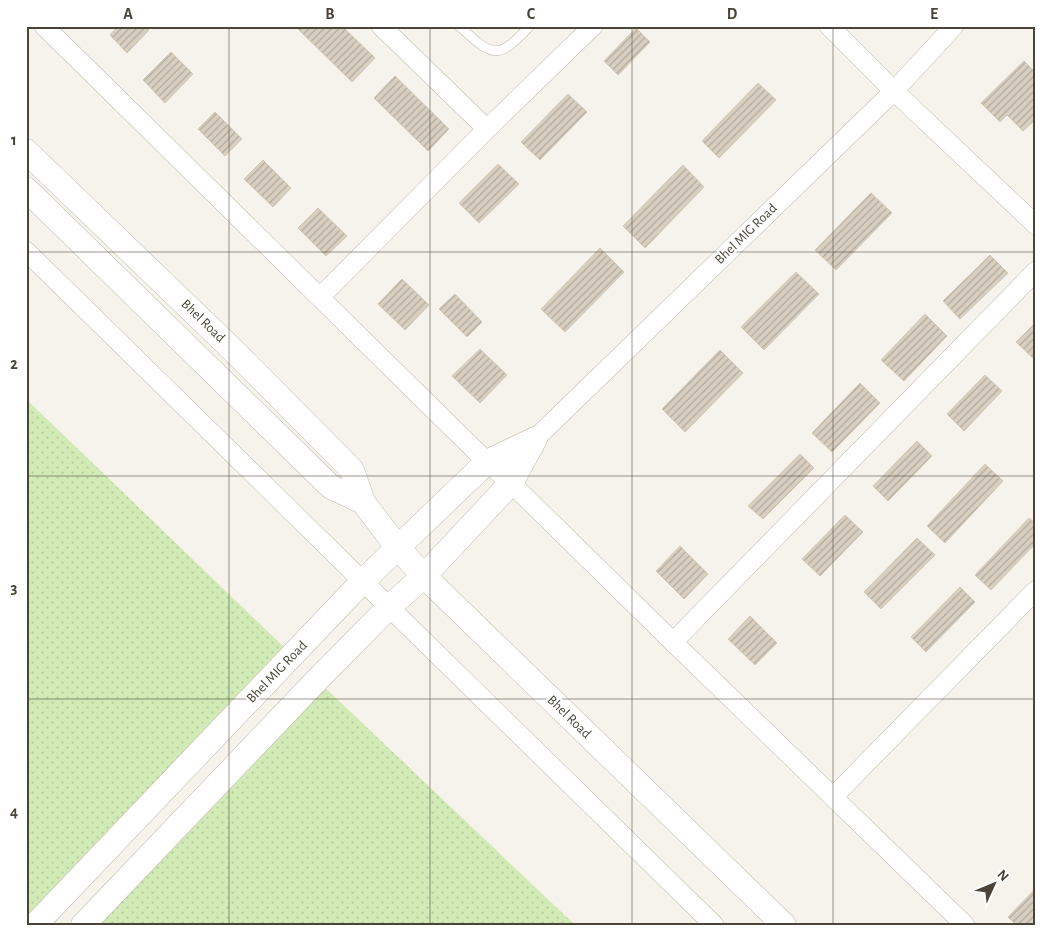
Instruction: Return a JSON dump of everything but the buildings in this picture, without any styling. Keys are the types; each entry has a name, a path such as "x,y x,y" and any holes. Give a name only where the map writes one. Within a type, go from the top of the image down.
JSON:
{"street":[{"path":"44,26 487,462 512,483 965,925"},
{"path":"381,26 487,129"},
{"path":"320,297 487,129 594,26"},
{"path":"829,26 894,91 1036,225"},
{"name":"Bhel MIG Road","path":"35,925 363,581 487,462 535,438 894,91 954,26"},
{"name":"Bhel Road","path":"26,151 236,352 352,470 363,502 398,548 424,576 784,925"},
{"name":"Bhel Road","path":"26,189 331,487 363,502"},
{"path":"26,251 714,925"},
{"path":"673,642 1036,271"},
{"name":"Bhel MIG Road","path":"83,925 310,687 424,576 512,483 535,438"},
{"path":"834,797 1036,590"}],"lane":[{"path":"459,26 482,46 494,52 505,49 517,40 530,26"}],"green space":[{"path":"26,399 287,650 26,919"},
{"path":"317,680 575,925 83,925"}]}
